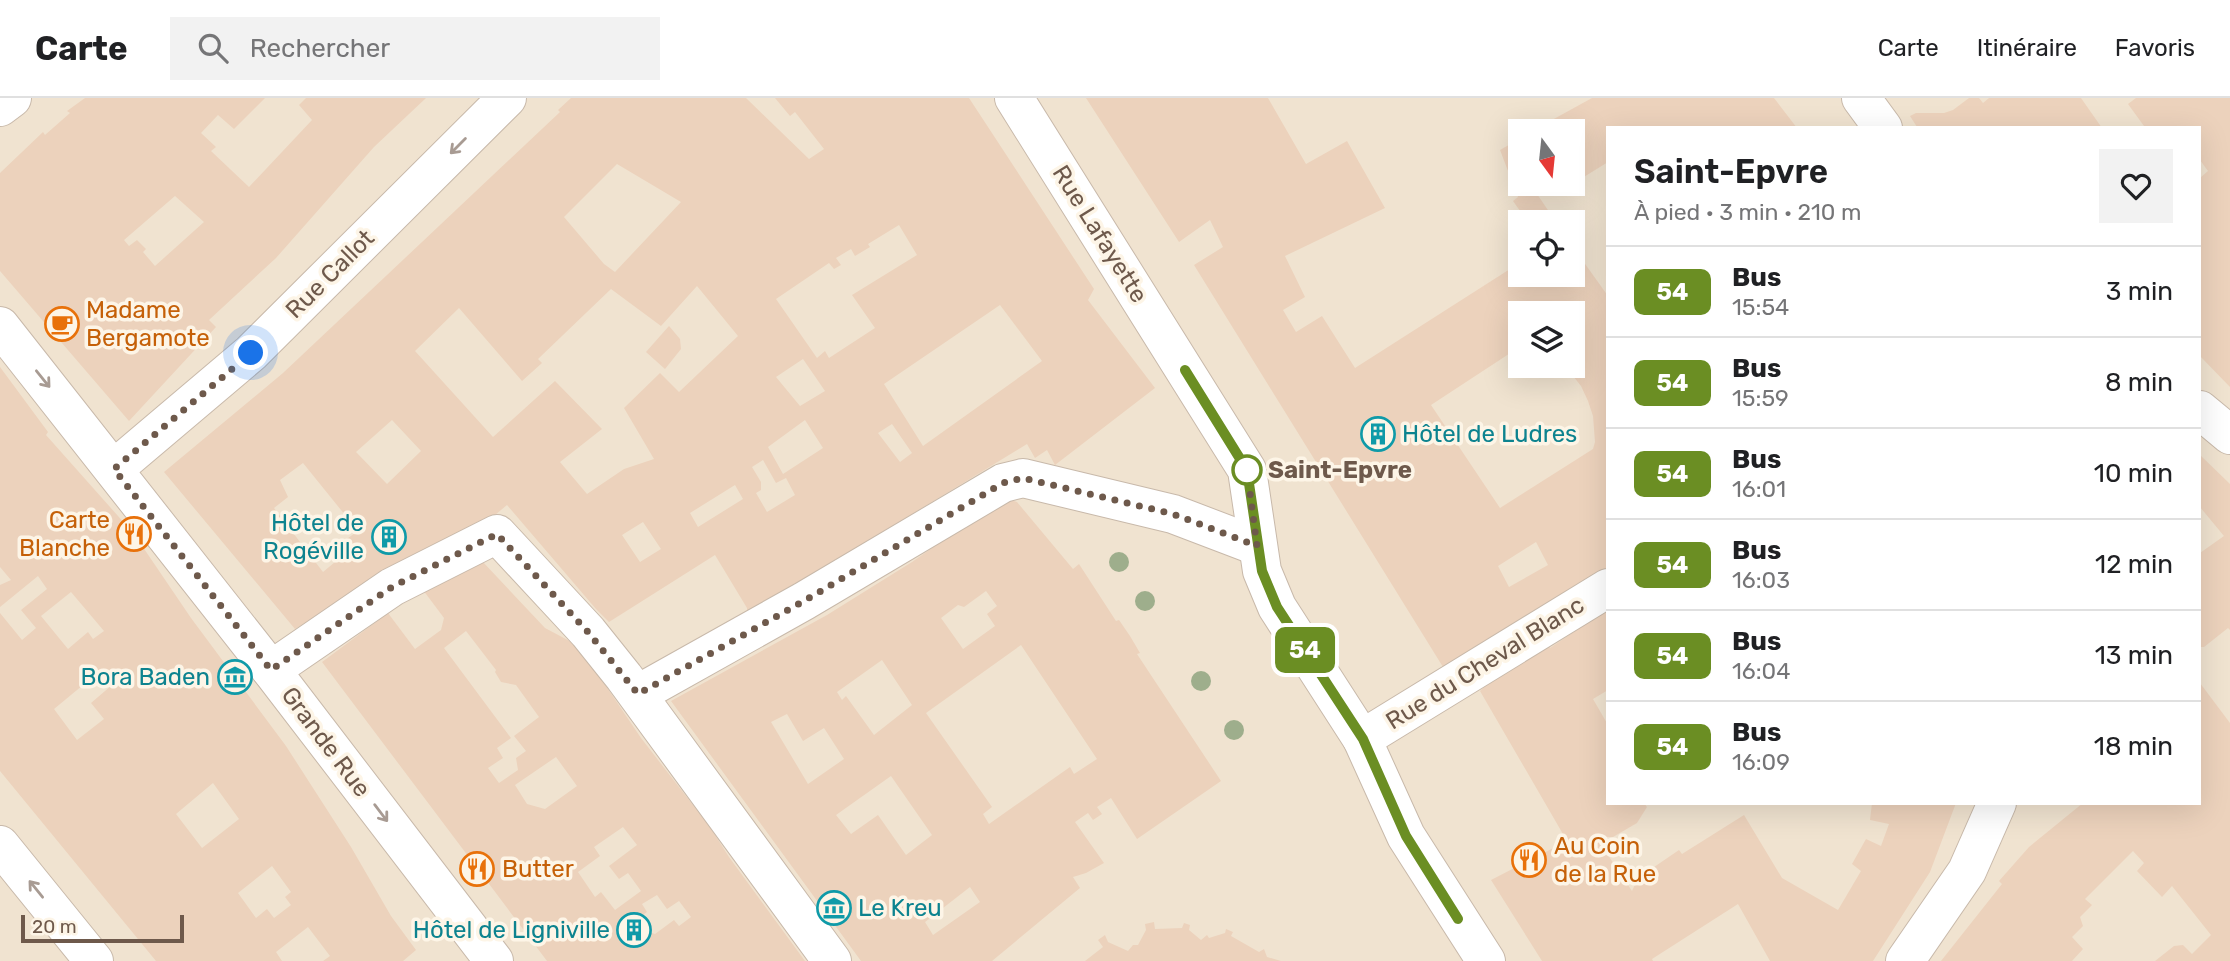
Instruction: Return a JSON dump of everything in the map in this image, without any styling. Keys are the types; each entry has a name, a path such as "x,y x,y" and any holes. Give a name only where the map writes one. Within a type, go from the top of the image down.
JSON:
{"street":[{"path":"0,107 12,98"},
{"name":"Rue Callot","path":"114,469 251,353 507,98"},
{"name":"Rue Lafayette","path":"1014,98 1247,470 1262,571 1277,607 1363,739 1406,836 1486,961"},
{"path":"1861,98 1882,126"},
{"name":"Grande Rue","path":"0,326 271,670 494,961"},
{"path":"2201,411 2230,435"},
{"path":"638,694 804,601 1003,483 1023,478 1173,514 1257,546"},
{"path":"271,670 392,587 497,534 588,632 638,694 832,961"},
{"name":"Rue du Cheval Blanc","path":"1363,739 1606,589"},
{"path":"1905,961 1967,871 1996,805"},
{"path":"0,845 94,961"}],"shaded area":[{"path":"0,98 2230,98 2230,961 0,961"}],"building":[{"path":"85,98 265,98 234,129 218,115 201,133 216,147 211,151 249,187 312,120 299,105 306,98 426,98 374,147 276,258 209,320 216,327 129,421 0,271 0,173 43,132 45,135 70,113 67,111","holes":["175,196 204,222 155,266 143,252 146,249 137,240 129,246 124,240"]},
{"path":"571,98 746,98 809,159 824,149 795,112 790,116 775,98 969,98 1094,289 1088,300 1155,388 1055,465 1047,450 1035,458 1027,444 747,615 747,608 715,555 609,622 507,505 489,520 386,575 295,629 164,472 283,373 560,112 558,110","holes":["617,164 681,202 615,272 604,264 564,217","899,225 917,255 852,295 875,328 829,358 825,351 817,358 776,299 829,263 834,269 841,265 836,258 851,249 855,256 870,247 868,244","697,286 738,336 679,392 660,373 624,408 654,459 624,469 587,494 560,462 602,429 555,381 493,437 415,351 459,308 522,381 542,363 538,359 611,289 661,326","1000,305 1042,361 923,446 884,384","803,359 825,391 800,406 776,377","392,420 421,451 387,484 356,452","805,420 823,448 783,474 768,447","892,424 912,453 900,462 878,433","763,460 776,483 786,478 795,495 767,512 756,493 761,490 761,482 752,467","303,463 358,531 341,543 347,552 323,572 274,508 288,497 280,480","735,485 743,499 698,527 690,513","643,522 661,549 640,562 622,535"]},
{"path":"1086,98 1268,98 1306,164 1347,141 1385,208 1285,256 1305,297 1283,310 1296,332 1322,316 1355,368 1508,270 1508,287 1585,287 1585,264 1606,293 1606,574 1443,667 1194,265 1223,247 1210,220 1179,242","holes":["1508,301 1585,301 1585,378 1575,378 1581,386 1593,416 1593,449 1500,508 1431,405 1508,355","1536,542 1548,565 1509,587 1498,566"]},
{"path":"1592,98 1774,98 1795,126 1606,126 1606,163 1586,176 1586,119 1554,119"},
{"path":"1969,98 1979,98 1983,103 1989,98 2081,98 2101,126 1916,126 1910,116 1916,113 1944,113"},
{"path":"2136,98 2230,98 2230,387 2201,357 2201,177 2208,171 2201,161 2201,126 2144,126 2128,104"},
{"path":"1508,145 1508,171 1500,150"},
{"path":"1538,196 1548,210 1519,210 1513,201 1518,197"},
{"path":"669,326 680,339 681,349 665,369 646,352"},
{"path":"0,367 48,432 46,435 134,534 191,618 286,746 351,847 391,916 416,950 403,961 323,961 330,956 308,927 276,952 282,961 156,961 0,771 0,613 22,640 36,628 21,610 47,589 38,576 0,607 0,585 11,580 0,567","holes":["71,592 104,631 93,639 88,632 68,649 41,616","100,671 112,685 91,703 104,719 77,740 54,709","213,783 239,819 202,848 176,814","272,866 291,892 285,897 291,905 274,918 267,909 256,918 238,893"]},
{"path":"2201,456 2230,484 2230,630 2228,628 2201,647 2201,552 2224,536 2201,508"},
{"path":"1011,500 1017,502 1073,569 1079,564 1116,621 1119,620 1130,636 1140,653 1137,654 1221,781 1137,839 1111,798 1097,807 1102,814 1093,820 1088,813 1075,822 1104,863 1073,877 1080,888 992,961 861,961 671,701 827,615 912,562 988,509","holes":["986,591 997,606 987,614 995,626 963,649 941,618 958,605 964,607","1021,645 1097,759 1074,774 1070,767 989,824 983,814 992,807 926,713","882,660 912,705 874,735 846,696 842,700 837,692","787,714 803,741 824,728 844,759 808,784 771,722","891,776 932,835 906,855 878,815 851,834 836,815","970,887 980,902 933,935 925,922"]},
{"path":"482,561 545,628 579,646 641,738 710,827 805,961 547,961 322,662 388,613 415,649 441,630 444,618 423,590","holes":["466,631 496,670 501,682 516,685 539,717 514,736 526,751 516,758 518,770 499,783 488,768 503,758 497,748 511,738 444,648","556,757 577,786 545,809 527,804 515,785","623,827 637,845 609,866 619,879 628,873 641,891 615,910 601,892 595,897 578,872 600,856 594,847","657,895 667,909 679,901 691,917 679,926 674,920 655,934 640,917 647,912 642,904"]},
{"path":"1606,610 1606,691 1593,699 1606,722 1606,805 1647,807 1637,823 1613,837 1596,837 1632,891 1638,878 1679,850 1682,854 1744,815 1782,878 1838,910 1861,871 1852,864 1866,839 1881,846 1889,824 1870,820 1872,805 1955,805 1930,872 1873,961 1770,961 1738,904 1652,959 1653,961 1542,961 1491,880 1567,841 1480,691 1497,675 1547,643 1550,648"},
{"path":"2201,684 2230,723 2230,961 2155,961 2174,946 2183,945 2192,954 2211,935 2172,886 2162,897 2137,871 2144,863 2133,851 2085,899 2092,905 2080,917 2083,926 2072,937 2083,949 2072,961 1941,961 2002,884 1999,881 2029,847 2081,805 2201,805"},
{"path":"1154,922 1155,929 1182,928 1184,923 1190,925 1189,930 1201,940 1207,935 1209,938 1225,933 1226,929 1233,932 1231,936 1259,952 1264,949 1267,957 1281,961 1085,961 1103,947 1098,940 1105,935 1108,942 1128,951 1133,945 1138,945 1146,930 1145,924"}],"bus line":[{"name":"54","path":"1185,370 1247,470 1262,571 1277,607 1363,739 1406,836 1458,919"}],"place":[{"name":"Madame Bergamote","path":"62,324"},
{"name":"Hôtel de Ludres","path":"1378,434"},
{"name":"Saint-Epvre","path":"1247,470"},
{"name":"Carte Blanche","path":"134,534"},
{"name":"Hôtel de Rogéville","path":"389,537"},
{"name":"Bora Baden","path":"235,677"},
{"name":"Au Coin de la Rue","path":"1529,860"},
{"name":"Butter","path":"477,869"},
{"name":"Le Kreu","path":"834,908"},
{"name":"Hôtel de Ligniville","path":"634,930"}],"route":[{"path":"251,353 114,469 271,670 392,587 497,534 588,632 638,694 804,601 1003,483 1023,478 1173,514 1257,546 1247,470"}]}
